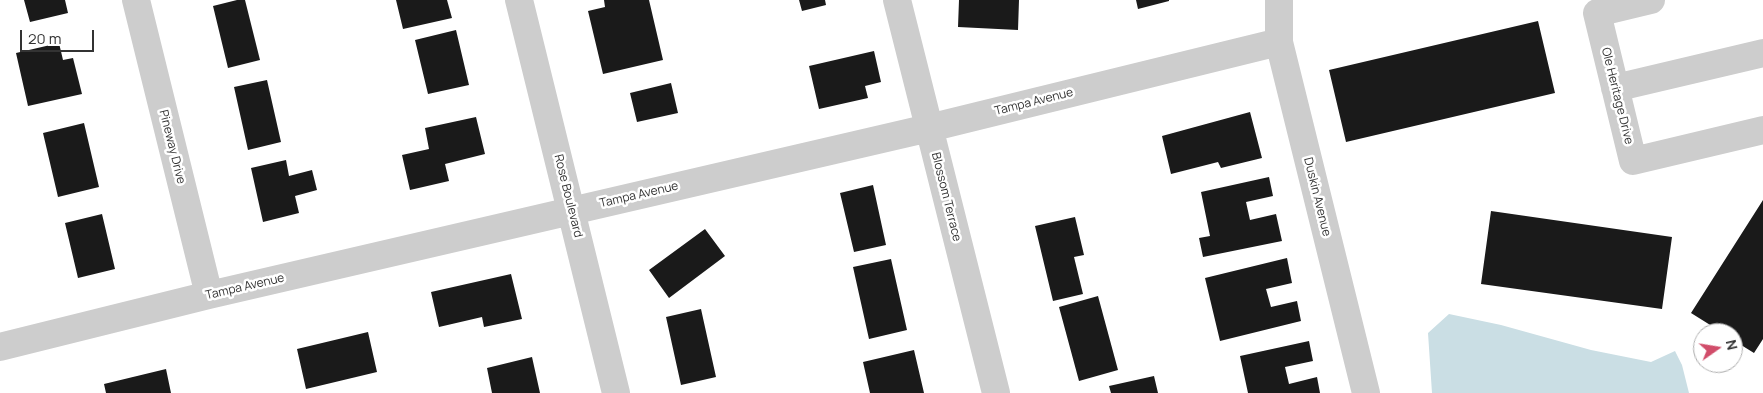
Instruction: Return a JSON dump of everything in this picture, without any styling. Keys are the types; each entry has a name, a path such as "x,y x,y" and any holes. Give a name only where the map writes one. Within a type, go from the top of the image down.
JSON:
{"street":[{"name":"Pineway Drive","path":"136,0 209,295"},
{"name":"Rose Boulevard","path":"518,0 616,393"},
{"name":"Blossom Terrace","path":"897,0 996,393"},
{"name":"Duskin Avenue","path":"1279,0 1278,42 1366,393"},
{"name":"Ole Heritage Drive","path":"1650,0 1597,13 1633,162 1763,130"},
{"name":"Tampa Avenue","path":"0,347 209,295 929,128 1278,42"},
{"path":"1615,88 1763,53"}],"shaded area":[{"path":"1449,314 1501,325 1591,350 1651,362 1675,351 1682,365 1689,393 1432,393 1428,333"}],"building":[{"path":"24,0 65,0 68,13 30,22"},
{"path":"245,0 260,60 228,68 213,6"},
{"path":"396,0 447,0 452,18 403,29"},
{"path":"604,0 649,0 663,60 603,74 588,11 605,7"},
{"path":"799,0 825,0 826,5 802,11"},
{"path":"959,0 1019,0 1018,30 958,27"},
{"path":"1136,0 1169,0 1169,1 1138,9"},
{"path":"1538,21 1555,93 1346,142 1329,70"},
{"path":"456,30 469,85 428,94 415,40"},
{"path":"59,43 63,60 73,58 82,94 28,106 16,53"},
{"path":"874,51 881,82 865,86 868,98 819,109 809,66"},
{"path":"267,80 281,142 248,150 234,87"},
{"path":"671,83 678,113 637,122 630,93"},
{"path":"1250,112 1262,158 1221,168 1218,162 1171,174 1162,136"},
{"path":"476,117 485,154 445,164 449,181 410,190 402,155 429,149 425,128"},
{"path":"84,123 99,187 58,197 43,133"},
{"path":"286,160 289,176 312,170 317,190 295,196 299,213 263,222 251,168"},
{"path":"1269,177 1273,196 1246,202 1250,220 1276,214 1282,241 1203,257 1199,238 1210,236 1201,192"},
{"path":"873,185 886,245 854,252 840,193"},
{"path":"1763,200 1763,339 1754,353 1743,346 1743,323 1707,323 1691,313"},
{"path":"1491,211 1672,237 1662,309 1481,284"},
{"path":"102,214 115,269 78,278 65,223"},
{"path":"1075,217 1084,255 1074,257 1083,294 1053,301 1035,226"},
{"path":"705,229 725,256 669,298 649,270"},
{"path":"1287,258 1292,283 1266,289 1271,307 1297,301 1301,321 1220,341 1205,278"},
{"path":"891,259 907,330 869,339 853,267"},
{"path":"511,274 522,319 484,327 482,317 439,327 431,292"},
{"path":"1098,296 1118,370 1079,381 1059,307"},
{"path":"701,309 716,377 681,385 666,317"},
{"path":"368,332 377,372 306,389 297,349"},
{"path":"1309,341 1313,361 1285,367 1289,384 1317,377 1320,393 1248,393 1240,356"},
{"path":"914,350 924,393 870,393 863,362"},
{"path":"532,357 540,393 492,393 487,368"},
{"path":"166,369 171,393 106,393 104,384"},
{"path":"1154,376 1158,393 1111,393 1109,386"}]}
